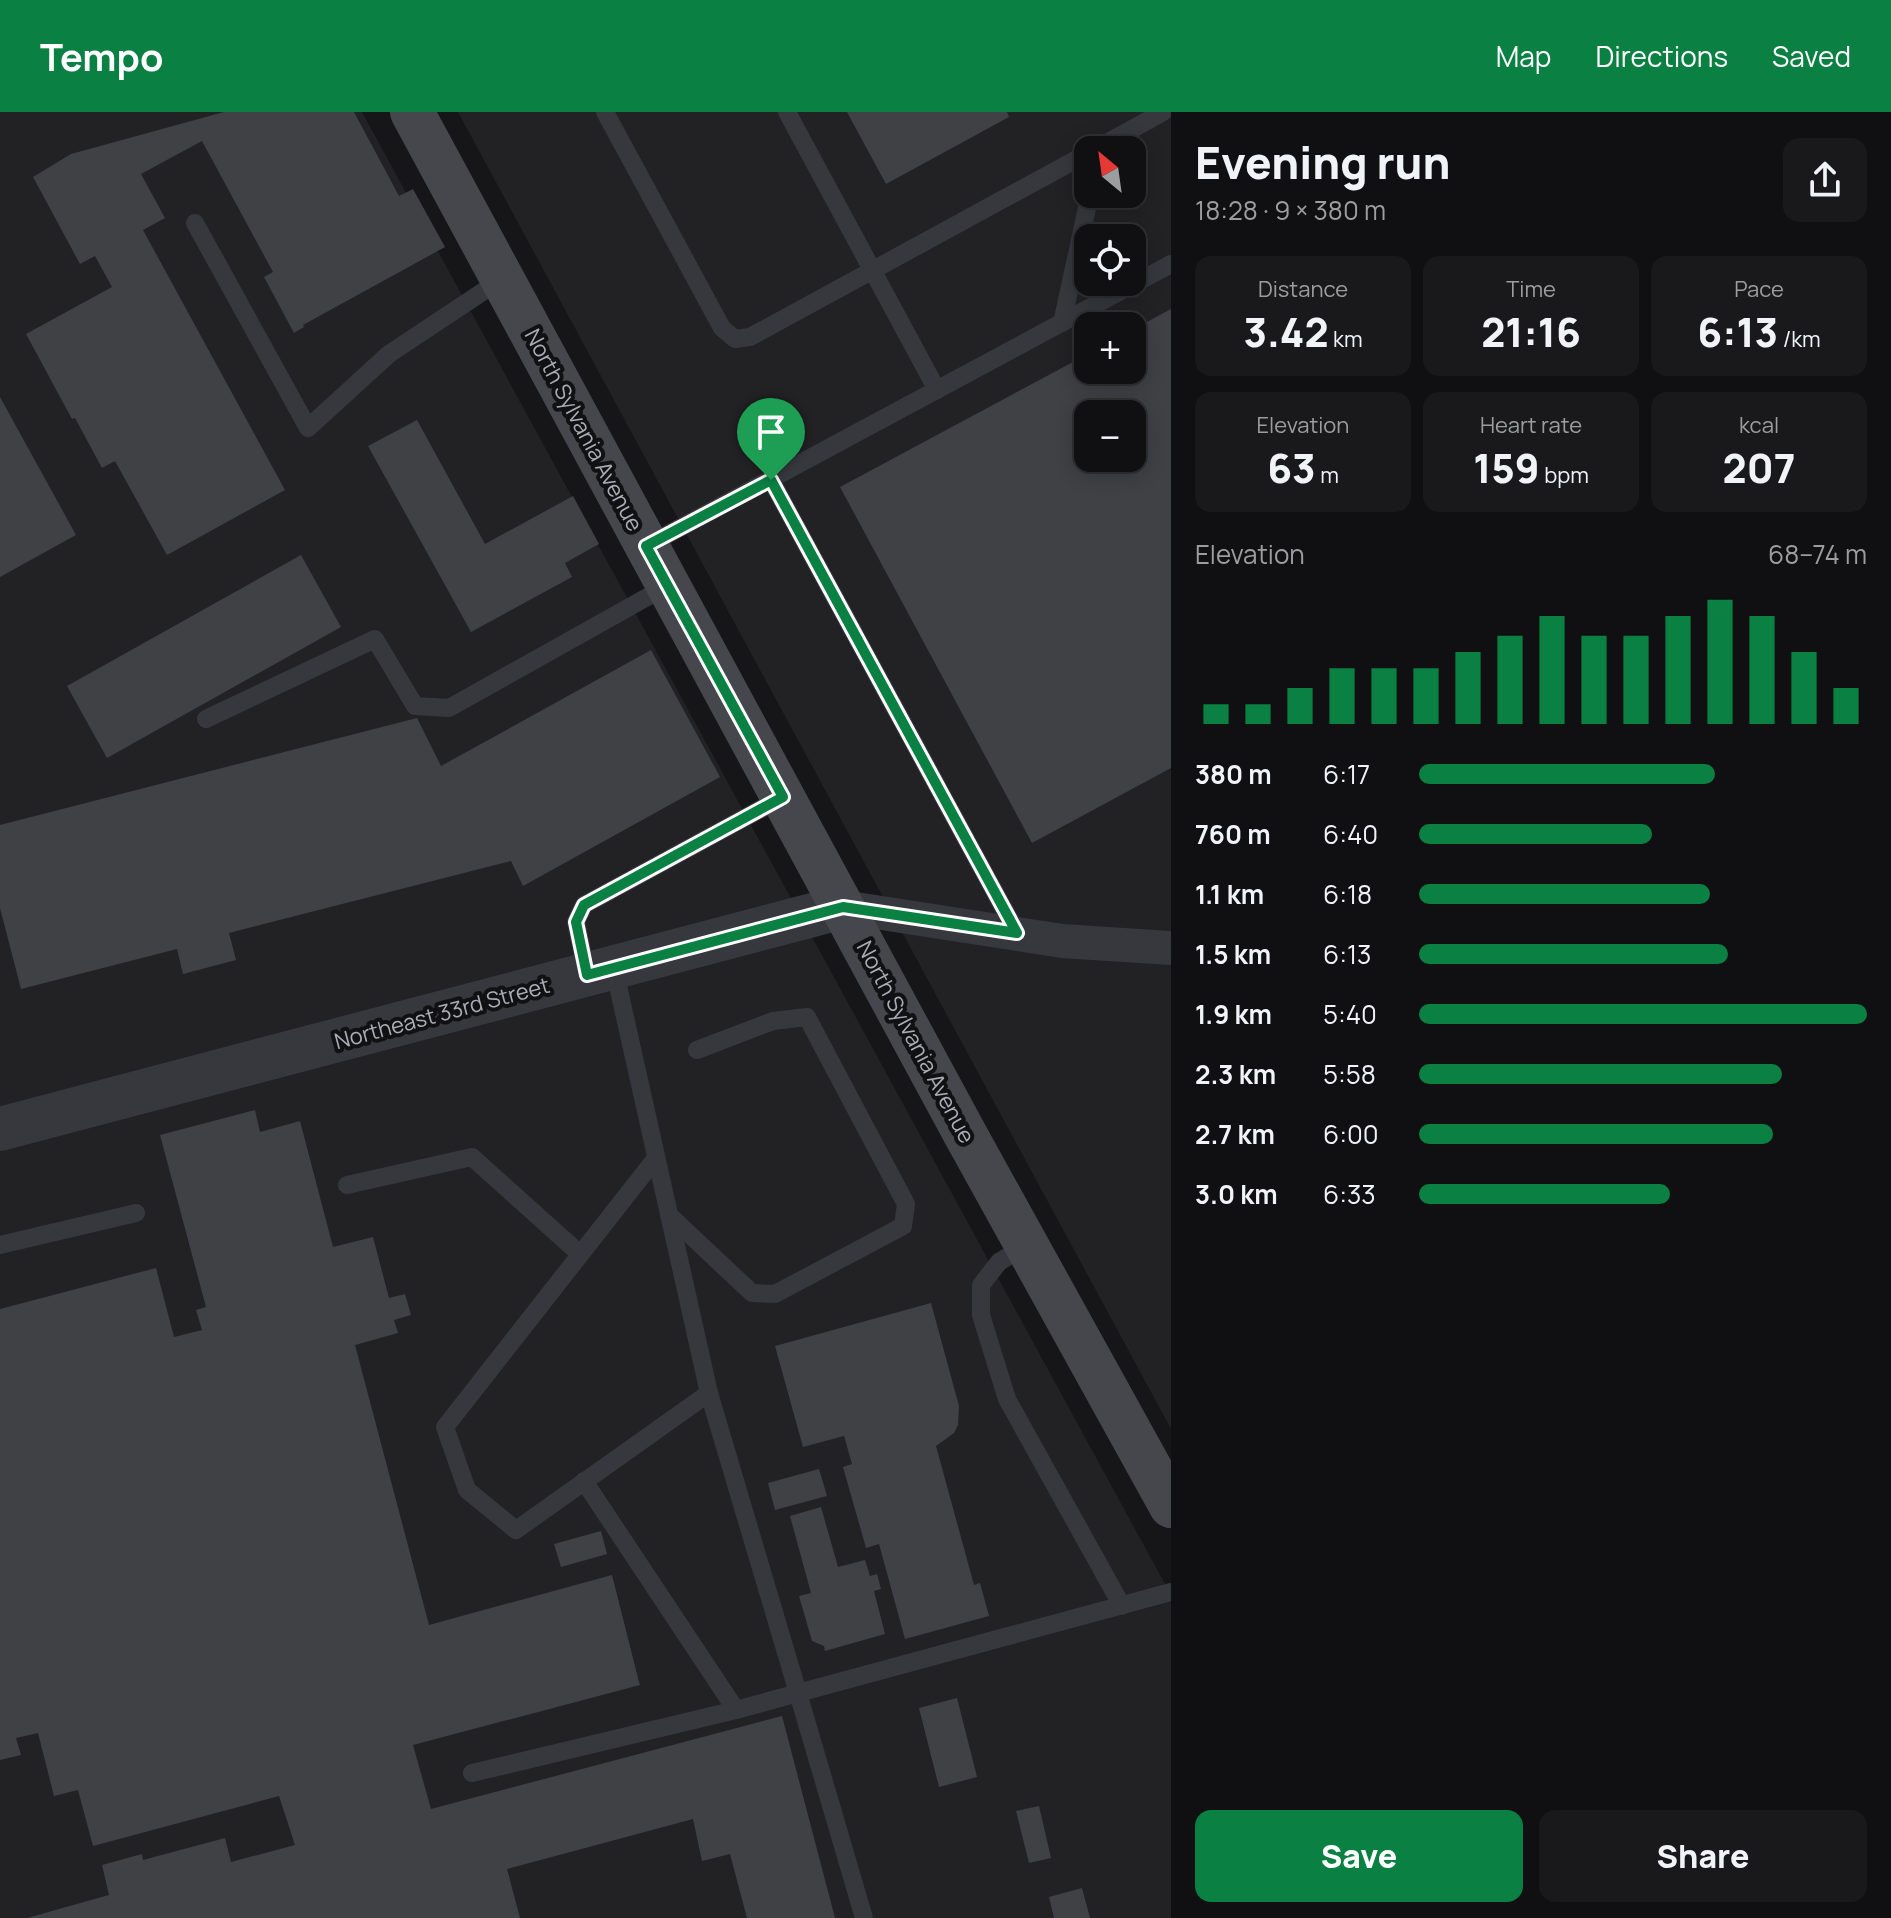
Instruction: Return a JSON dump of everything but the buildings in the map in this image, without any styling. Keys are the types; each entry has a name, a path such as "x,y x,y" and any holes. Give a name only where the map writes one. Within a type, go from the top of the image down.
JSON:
{"main road":[{"name":"North Sylvania Avenue","path":"412,112 667,586 1171,1506"}],"street":[{"name":"Northeast 33rd Street","path":"0,1129 843,907 1062,941 1171,948"}],"lane":[{"path":"605,112 722,328 735,339 750,337 1074,161"},
{"path":"787,112 937,390"},
{"path":"1120,136 1163,112"},
{"path":"1062,323 1087,208"},
{"path":"195,223 308,428 389,354 502,279"},
{"path":"646,546 1171,264"},
{"path":"771,480 1017,933"},
{"path":"206,719 375,639 415,706 449,708 667,586"},
{"path":"783,797 584,905 576,922 600,971 656,1158 709,1393 864,1918"},
{"path":"1136,946 1171,927"},
{"path":"669,1215 752,1293 775,1294 903,1226 906,1204 807,1017 773,1021 697,1050"},
{"path":"347,1185 472,1157 580,1254"},
{"path":"656,1158 445,1427 467,1490 516,1530 709,1393"},
{"path":"0,1245 136,1213"},
{"path":"1027,1245 999,1262 981,1285 981,1315 1007,1399 1122,1606"},
{"path":"584,1481 736,1710"},
{"path":"472,1773 736,1710 1171,1592"}],"shaded area":[{"path":"0,112 362,112 1171,1595 1171,1918 0,1918"},
{"path":"458,112 1171,112 1171,1429"}],"route":[{"path":"771,480 1017,933 843,907 587,975 576,922 584,905 783,797 646,546 771,480"}]}
